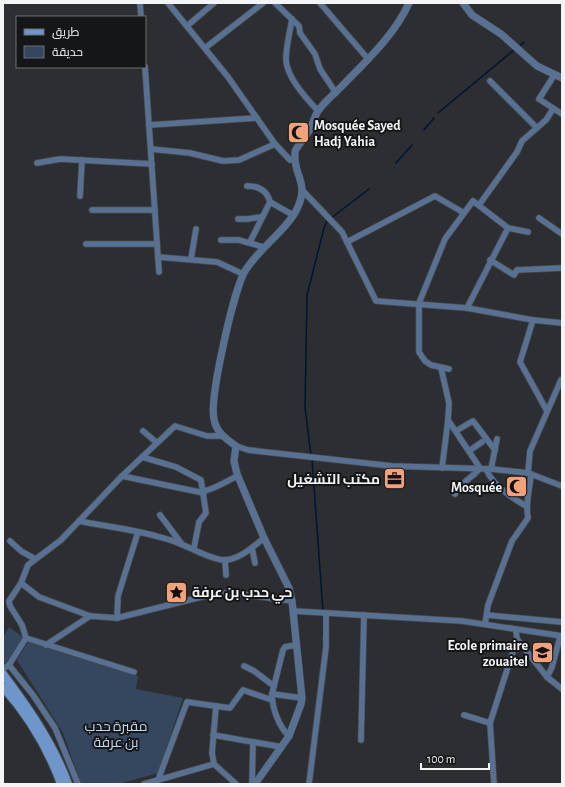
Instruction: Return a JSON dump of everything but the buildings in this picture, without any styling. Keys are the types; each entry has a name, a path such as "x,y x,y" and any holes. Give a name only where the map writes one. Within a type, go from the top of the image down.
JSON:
{"main road":[{"path":"3,674 38,723 68,784"},
{"path":"3,687 32,725 49,756 61,784"}],"street":[{"path":"140,3 142,16"},
{"path":"168,3 228,77 275,144 290,160 295,160"},
{"path":"187,26 214,3"},
{"path":"205,48 263,3"},
{"path":"275,3 299,26 300,33 315,54 320,69 336,93"},
{"path":"320,3 368,59"},
{"path":"409,3 396,28 318,111 310,129 295,151 295,160 303,191 342,232 376,301 419,303 467,308 533,320 562,323"},
{"path":"463,3 472,15 501,34 537,66 562,78"},
{"path":"292,19 286,61 293,80 305,97 318,111"},
{"path":"145,68 159,272"},
{"path":"555,74 539,98 562,114"},
{"path":"490,82 536,127"},
{"path":"479,205 517,152 522,141 536,127 546,120 553,109"},
{"path":"149,124 257,118"},
{"path":"151,149 190,153 223,161 239,160 275,144"},
{"path":"37,163 60,159 152,164"},
{"path":"80,196 82,160"},
{"path":"247,186 257,186 268,194 270,202 250,242"},
{"path":"303,191 293,215 262,247 243,274 234,301 212,410 214,420 222,436 236,446 248,450 392,466 486,469 530,474 562,486"},
{"path":"347,242 435,196 464,213"},
{"path":"449,369 441,368 425,361 419,352 419,303 445,239 473,201 508,228 528,232"},
{"path":"270,202 293,215"},
{"path":"92,210 155,210"},
{"path":"238,218 247,220 262,217"},
{"path":"539,218 562,234"},
{"path":"467,308 490,260 508,228"},
{"path":"191,259 196,229"},
{"path":"221,240 240,240 262,247"},
{"path":"86,244 157,244"},
{"path":"158,256 217,262 243,274"},
{"path":"490,260 514,275 517,270 562,268"},
{"path":"533,320 520,362 547,411"},
{"path":"441,368 449,403 442,468"},
{"path":"486,624 488,605 512,541 528,518 526,506 530,491 530,451 561,380"},
{"path":"448,420 469,451 486,469 488,475 515,500 526,506"},
{"path":"456,431 473,421 495,450"},
{"path":"3,669 9,665 26,638 22,624 9,604 10,598 21,583 28,565 61,540 156,442 175,426 207,436 222,436"},
{"path":"143,431 156,442"},
{"path":"455,494 460,484 486,469 495,450 497,439"},
{"path":"469,451 482,442"},
{"path":"236,446 234,461 238,476 264,538 289,588 292,601 302,698 298,716 289,736 282,748 253,784"},
{"path":"142,457 176,467 198,477 201,480 206,513 199,522 194,548"},
{"path":"122,476 204,492 217,488 226,481 238,476"},
{"path":"160,515 181,543"},
{"path":"79,521 138,532 181,543 206,555 225,560 252,548 264,538"},
{"path":"116,618 118,596 138,532"},
{"path":"10,541 21,551 35,559"},
{"path":"252,548 255,563"},
{"path":"225,560 226,575"},
{"path":"21,583 39,597 90,616 116,618 213,594 233,593 292,601"},
{"path":"293,610 326,614 462,621 561,636 552,667 547,676"},
{"path":"309,784 326,648 326,614"},
{"path":"361,740 364,615"},
{"path":"487,615 562,622"},
{"path":"46,645 90,616"},
{"path":"494,784 490,722 517,639 516,630"},
{"path":"26,638 134,672"},
{"path":"517,639 547,676 562,689"},
{"path":"289,736 281,726 272,697 284,648 296,645"},
{"path":"9,665 33,695 55,728 78,784"},
{"path":"244,666 254,670 274,686"},
{"path":"158,780 185,704 189,701 216,706 232,707 240,692 243,690 272,697 302,698"},
{"path":"216,706 212,753 214,764 236,784"},
{"path":"464,715 490,722"},
{"path":"213,735 282,748"},
{"path":"253,742 253,784"},
{"path":"144,784 214,764"}],"green space":[{"path":"9,627 24,638 6,664 3,661 3,637"},
{"name":"مقبرة حدب بن عرفة","path":"28,642 138,676 136,689 183,698 158,773 119,784 81,784 63,733 17,660"}],"waterway":[{"path":"518,47 524,42"},
{"path":"438,113 515,49"},
{"path":"424,130 434,118"},
{"path":"396,163 412,145"},
{"path":"331,218 369,189"},
{"path":"311,455 305,407 307,295 327,221"},
{"path":"312,459 323,611"},
{"path":"323,615 323,635"}],"place":[{"name":"Mosquée Sayed Hadj Yahia","path":"299,133"},
{"name":"مكتب التشغيل","path":"395,479"},
{"name":"Mosquée","path":"517,487"},
{"name":"حي حدب بن عرفة","path":"177,592"},
{"name":"Ecole primaire zouaitel","path":"543,653"}]}
